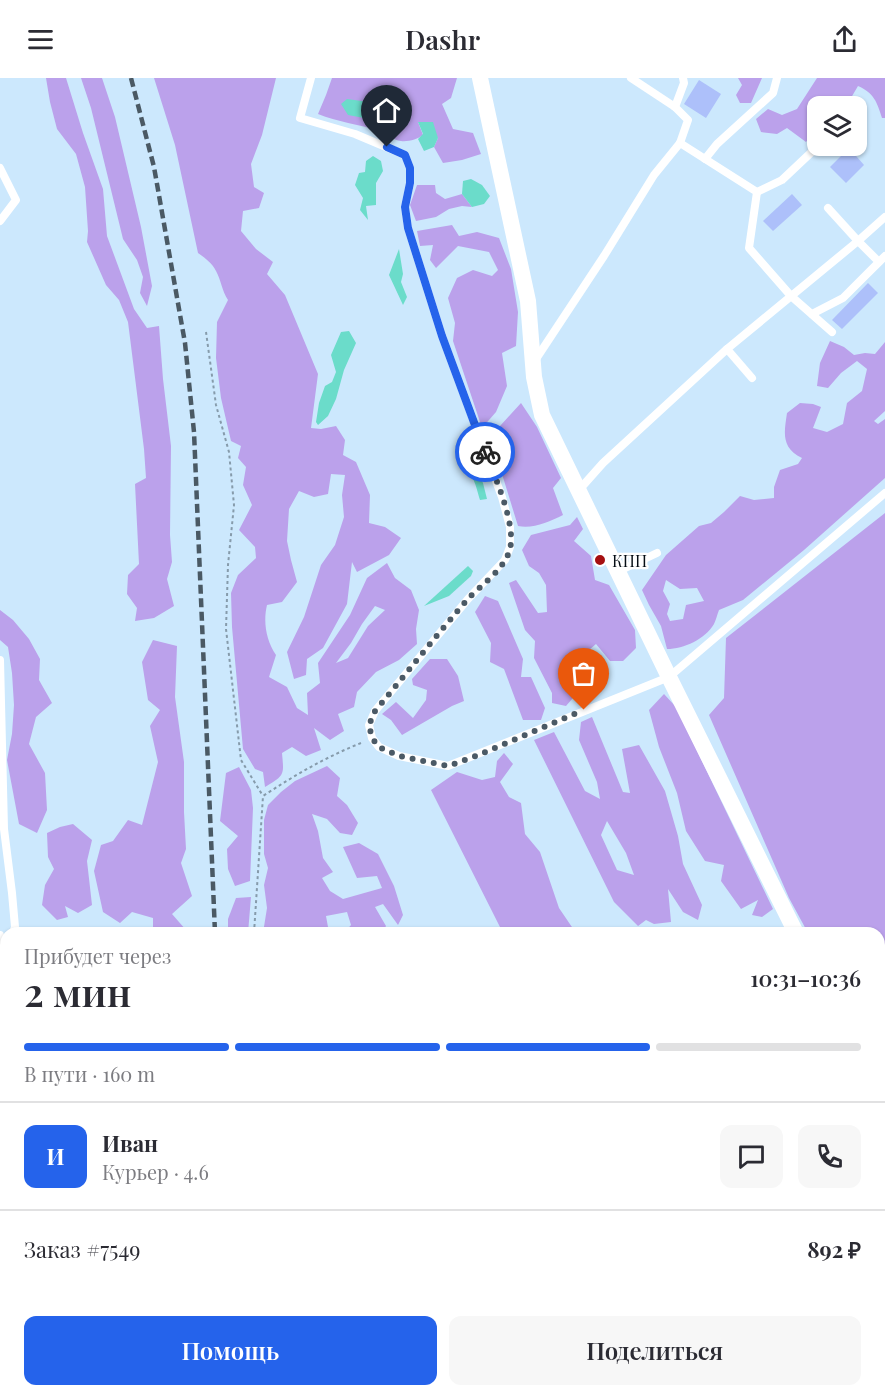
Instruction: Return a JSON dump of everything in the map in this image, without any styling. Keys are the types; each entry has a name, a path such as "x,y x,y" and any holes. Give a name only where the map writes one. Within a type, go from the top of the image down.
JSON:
{"street":[{"path":"480,78 528,301 534,377 543,415 793,927"}],"lane":[{"path":"311,78 300,118 355,134 405,155 410,168 410,183 405,207 408,228 442,336 502,497 510,527 510,547 506,560 468,599 375,711 369,725 372,738 379,747 399,756 448,766 669,677 885,493"},
{"path":"534,362 654,175 680,143 688,120 675,107 631,78"},
{"path":"675,107 684,83 683,78"},
{"path":"705,159 717,144 773,93 777,78"},
{"path":"680,143 757,192"},
{"path":"757,192 782,180 807,156"},
{"path":"0,168 16,200 0,220"},
{"path":"757,192 749,248 791,296 832,332"},
{"path":"812,314 843,298 882,259 858,242 828,208"},
{"path":"579,490 603,463 728,349 885,217"},
{"path":"728,349 752,378"},
{"path":"619,571 657,553"},
{"path":"0,660 4,829 15,927"}],"path":[{"path":"206,332 216,405 229,452 234,505 228,565 226,629 241,760 263,796 254,927"},
{"path":"263,796 332,755 372,738"}],"shaded area":[{"path":"46,78 66,78 103,189 107,236 134,309 147,328 159,326 171,446 172,562 167,579 174,606 154,618 135,621 137,608 127,594 128,575 139,564 135,484 146,478 128,322 119,300 106,285 87,242 85,187 76,154 57,129"},
{"path":"81,78 102,78 115,117 141,227 152,286 147,306 140,293 143,277 137,260 123,239 91,108"},
{"path":"154,78 276,78 262,135 251,164 254,187 264,193 259,208 243,211 241,231 256,249 273,262 267,274 285,295 318,374 311,428 336,426 345,440 343,455 356,462 370,495 369,523 385,527 401,538 389,555 357,572 352,562 347,604 323,648 307,659 306,675 294,679 287,652 304,617 321,565 335,545 344,517 342,495 345,475 331,474 328,494 314,497 299,491 289,509 287,541 297,582 282,602 267,605 266,611 265,624 276,655 269,677 287,687 297,708 308,715 307,693 320,683 318,663 350,615 367,578 387,563 395,578 411,590 419,610 416,629 417,644 399,660 376,672 357,692 354,707 338,714 344,731 330,740 314,728 321,750 306,756 292,747 282,753 282,774 265,787 263,772 255,769 243,749 232,627 231,593 238,575 256,558 255,547 239,530 252,505 243,485 246,467 238,458 241,446 231,441 221,398 216,358 217,322 228,300 218,274 198,253 175,145","holes":["375,606 385,610 368,626 348,658 336,663"]},
{"path":"332,78 457,78 451,98 442,104 453,129 473,133 481,154 443,163 434,147 438,138 418,122 423,135 413,140 401,141 379,131 318,114"},
{"path":"738,78 762,78 751,103 740,103 736,95 742,85"},
{"path":"817,78 885,78 885,118 882,118 871,95 858,86 852,96 807,96 806,142 787,128 777,134 761,132 756,119 768,109 782,115 797,109"},
{"path":"347,99 369,102 383,114 364,118 348,115 341,104"},
{"path":"418,122 433,122 438,138 434,147 424,151 418,139 423,134"},
{"path":"373,156 381,161 383,171 376,183 376,205 366,206 368,220 360,210 363,198 355,185 359,173 365,172 366,161"},
{"path":"471,179 482,185 490,196 484,204 472,207 462,194 463,181"},
{"path":"417,185 435,185 436,193 445,199 462,194 472,207 462,206 449,209 436,217 416,221 410,205"},
{"path":"452,225 459,236 477,232 499,238 511,269 518,312 516,346 502,353 507,386 496,412 482,428 453,341 455,323 448,298 457,278 473,270 492,276 498,270 489,252 458,246 436,268 430,260 433,245 420,246 417,231"},
{"path":"399,249 403,274 401,282 407,297 403,305 389,275"},
{"path":"349,331 356,343 344,370 336,399 328,416 318,425 316,422 319,403 325,386 332,382 336,372 331,355 341,332"},
{"path":"830,341 844,347 854,355 875,354 885,342 885,411 874,421 878,424 885,419 885,478 804,550 743,600 719,610 714,624 700,639 674,649 667,649 661,626 642,590 666,555 699,526 711,523 740,496 754,500 774,498 774,487 780,470 798,464 802,458 790,450 787,445 785,433 787,413 800,403 821,407 813,428 827,432 843,424 847,403 862,391 867,369 857,361 841,373 828,388 817,386 820,363","holes":["666,580 680,589 697,588 704,601 686,605 683,619 670,621 667,614 670,604 663,591"]},
{"path":"521,403 537,427 561,478 553,488 563,515 529,527 518,526 494,448 500,426"},
{"path":"455,449 471,460 483,483 487,499 480,500 474,480 460,465"},
{"path":"885,513 885,927 805,927 789,898 709,715 724,698 726,638"},
{"path":"577,517 583,529 574,541 591,556 595,580 609,585 635,630 636,648 623,661 610,661 596,644 589,650 596,671 566,706 552,703 552,693 534,658 535,641 525,630 509,583 516,580 538,613 547,612 546,585 539,573 529,566 522,550 531,535 570,525"},
{"path":"468,566 473,571 471,576 449,596 424,606"},
{"path":"485,596 498,601 523,659 521,677 531,677 545,708 541,720 523,720 504,669 490,662 491,643 475,612"},
{"path":"0,610 13,620 29,639 40,659 39,680 52,703 36,717 29,744 45,773 47,810 37,833 19,824 7,760 14,705 8,647 0,640"},
{"path":"153,640 177,646 175,697 184,762 186,849 181,863 192,896 172,914 183,927 153,927 153,918 132,912 120,923 103,912 94,871 101,845 113,841 128,820 142,825 158,762 150,726 160,710 148,700 142,662"},
{"path":"430,659 447,659 458,676 464,701 402,735 391,720 382,714 396,702 413,718 426,700 427,690 413,685 412,679"},
{"path":"664,694 676,707 773,909 762,917 752,915 758,900 741,909 721,881 724,865 705,861 686,831 677,793 659,747 649,710"},
{"path":"592,717 623,792 630,793 622,749 639,745 665,791 678,836 683,864 702,905 698,920 683,912 668,889 671,922 654,924 646,920 638,926 614,902 534,740 554,732 585,791 600,799 597,782 579,740 581,722","holes":["607,821 626,853 634,875 617,870 601,835"]},
{"path":"504,753 513,764 500,782 509,797 521,803 525,834 540,852 559,908 572,927 500,927 431,790 457,772 482,780 495,777 497,761"},
{"path":"327,766 340,778 337,796 347,805 358,823 352,835 340,833 327,819 312,814 323,858 333,872 322,878 330,891 343,899 382,888 377,876 357,878 343,847 359,843 378,854 394,886 403,915 398,925 383,904 375,907 385,927 349,927 351,925 347,912 326,916 328,927 264,927 267,908 264,885 268,868 264,854 264,820 268,805 295,781"},
{"path":"239,767 251,790 253,808 250,881 235,886 228,869 227,849 238,836 220,821 226,773"},
{"path":"73,824 92,840 87,861 92,905 78,913 65,906 68,917 57,920 42,905 45,885 54,869 48,857 47,833"},
{"path":"251,897 248,927 228,927 228,919 236,898"}],"building":[{"path":"699,80 721,94 706,118 684,104"},
{"path":"841,156 856,156 864,165 846,183 830,167"},
{"path":"792,194 802,205 773,231 763,221"},
{"path":"868,283 878,293 842,329 832,320"}],"railway":[{"path":"131,78 154,167 185,343 194,432 215,927"}],"way so far":[{"path":"485,452 502,497 510,527 510,547 506,560 468,599 375,711 369,725 372,738 379,747 399,756 448,766 584,710"}],"place":[{"name":"КПП","path":"600,560"}],"route":[{"path":"387,147 405,155 410,168 410,183 405,207 408,228 442,336 485,452"}]}
